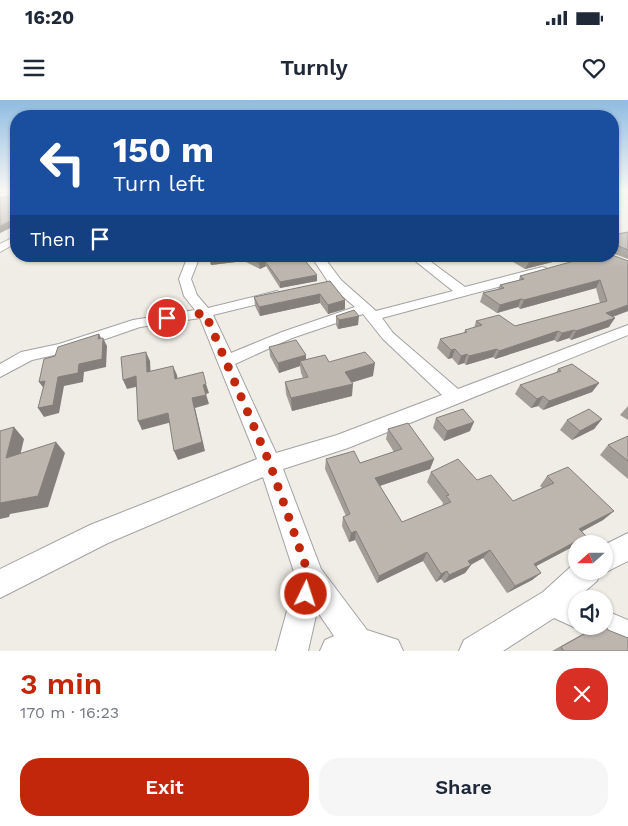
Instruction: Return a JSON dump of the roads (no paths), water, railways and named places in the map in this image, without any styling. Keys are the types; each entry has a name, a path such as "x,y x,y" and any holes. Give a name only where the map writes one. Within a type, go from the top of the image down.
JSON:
{"street":[{"path":"192,262 185,278 191,296 205,313 270,464 310,578 360,648"},
{"path":"321,262 336,283 369,312 388,336 457,398"},
{"path":"423,262 463,292"},
{"path":"225,362 287,335 369,312 463,292 552,268"},
{"path":"319,286 336,283"},
{"path":"3,366 28,356 62,348 138,323 205,313 294,291"},
{"path":"0,584 99,534 270,464 341,442 626,332"},
{"path":"613,555 628,546"},
{"path":"292,651 310,578"},
{"path":"475,651 565,607 582,580"},
{"path":"613,629 628,636"}]}
